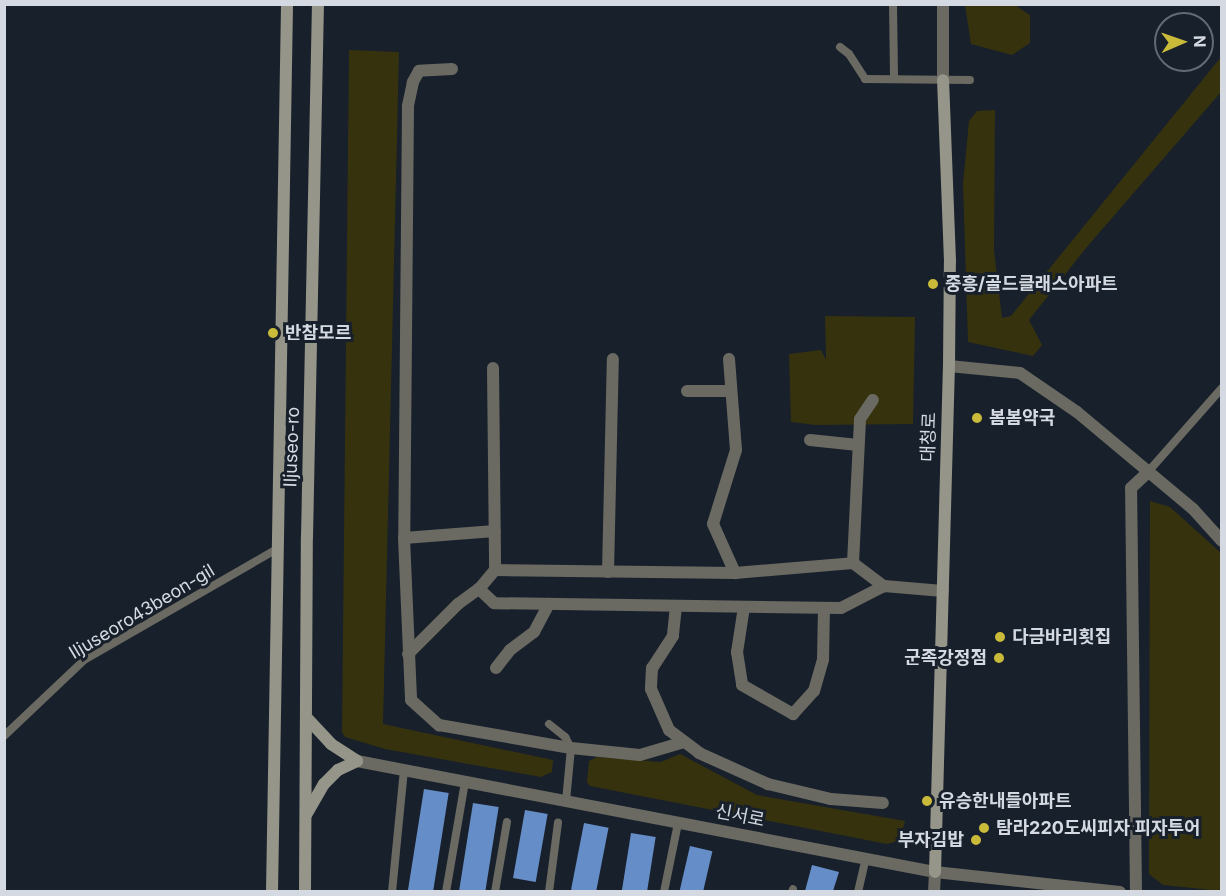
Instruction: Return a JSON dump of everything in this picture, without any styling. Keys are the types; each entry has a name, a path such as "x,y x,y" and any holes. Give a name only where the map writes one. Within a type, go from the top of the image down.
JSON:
{"main road":[{"name":"Iljuseo-ro","path":"272,891 287,4"},
{"name":"Iljuseo-ro","path":"305,891 318,4"},
{"name":"대청로","path":"935,872 949,366 950,261 943,80"},
{"path":"307,718 331,744 357,761"},
{"path":"306,816 324,784 338,770 357,761"}],"street":[{"name":"대청로","path":"943,80 944,4"},
{"path":"452,69 419,71 413,82 408,106 404,538 411,700 439,725 571,748 640,755 684,742"},
{"path":"608,572 613,359"},
{"path":"729,359 736,450 713,524 735,573"},
{"path":"949,366 1020,373 1077,412 1147,473 1193,509 1221,541"},
{"path":"408,654 459,604 479,589 495,570 494,368"},
{"path":"687,391 731,391"},
{"path":"853,563 860,419 873,400"},
{"path":"810,440 858,445"},
{"path":"1136,891 1131,488 1147,473"},
{"path":"404,538 495,531"},
{"path":"495,570 735,573 853,563 884,586 943,591"},
{"path":"479,589 494,603 841,608 884,586"},
{"path":"496,668 510,650 534,632 549,604"},
{"path":"676,606 673,636 652,668 651,689 669,730 699,753 768,784 831,799 883,803"},
{"path":"744,607 737,652 742,685 793,714 814,691 823,660 824,608"},
{"name":"신서로","path":"357,761 1013,886 1120,891"},
{"path":"934,891 935,872"}],"lane":[{"path":"893,4 894,78"},
{"path":"840,48 849,54 865,79 970,80"},
{"path":"1147,473 1221,388"},
{"name":"Iljuseoro43beon-gil","path":"4,736 84,660 277,549"},
{"path":"549,724 565,737 571,748 566,801"},
{"path":"392,891 404,770"},
{"path":"446,891 465,782"},
{"path":"495,891 507,822"},
{"path":"664,891 678,822"},
{"path":"549,891 558,823"},
{"path":"858,891 866,858"}],"shaded area":[{"path":"965,5 1015,5 1030,15 1030,43 1012,55 971,44"},
{"path":"349,50 399,52 383,724 553,760 552,772 541,777 385,749 345,737 342,732"},
{"path":"1221,57 1221,92 1086,248 1029,320 1042,345 1033,356 968,342 963,184 969,121 977,111 995,110 994,250 1002,318 1011,316 1209,72 1214,72 1214,66"},
{"path":"825,316 915,317 913,424 816,425 791,422 789,354 821,350 826,360"},
{"path":"1150,501 1170,507 1221,553 1221,891 1163,885 1149,874"},
{"path":"680,754 757,795 905,821 902,832 898,841 887,844 590,786 587,782 589,761 597,757 661,762"}],"building":[{"path":"424,789 449,793 433,892 408,892"},
{"path":"473,803 499,807 485,892 459,891"},
{"path":"525,810 548,814 536,882 513,878"},
{"path":"584,823 609,828 596,892 571,890"},
{"path":"631,833 656,837 647,892 622,891"},
{"path":"690,846 712,851 703,892 680,891"},
{"path":"812,865 839,872 833,891 805,891"}],"place":[{"name":"중흥/골드클래스아파트","path":"933,284"},
{"name":"반참모르","path":"273,333"},
{"name":"봄봄약국","path":"977,418"},
{"name":"다금바리횟집","path":"1000,637"},
{"name":"군족강정점","path":"999,658"},
{"name":"유승한내들아파트","path":"927,801"},
{"name":"탐라220도씨피자 피자투어","path":"984,828"},
{"name":"부자김밥","path":"976,840"}]}
